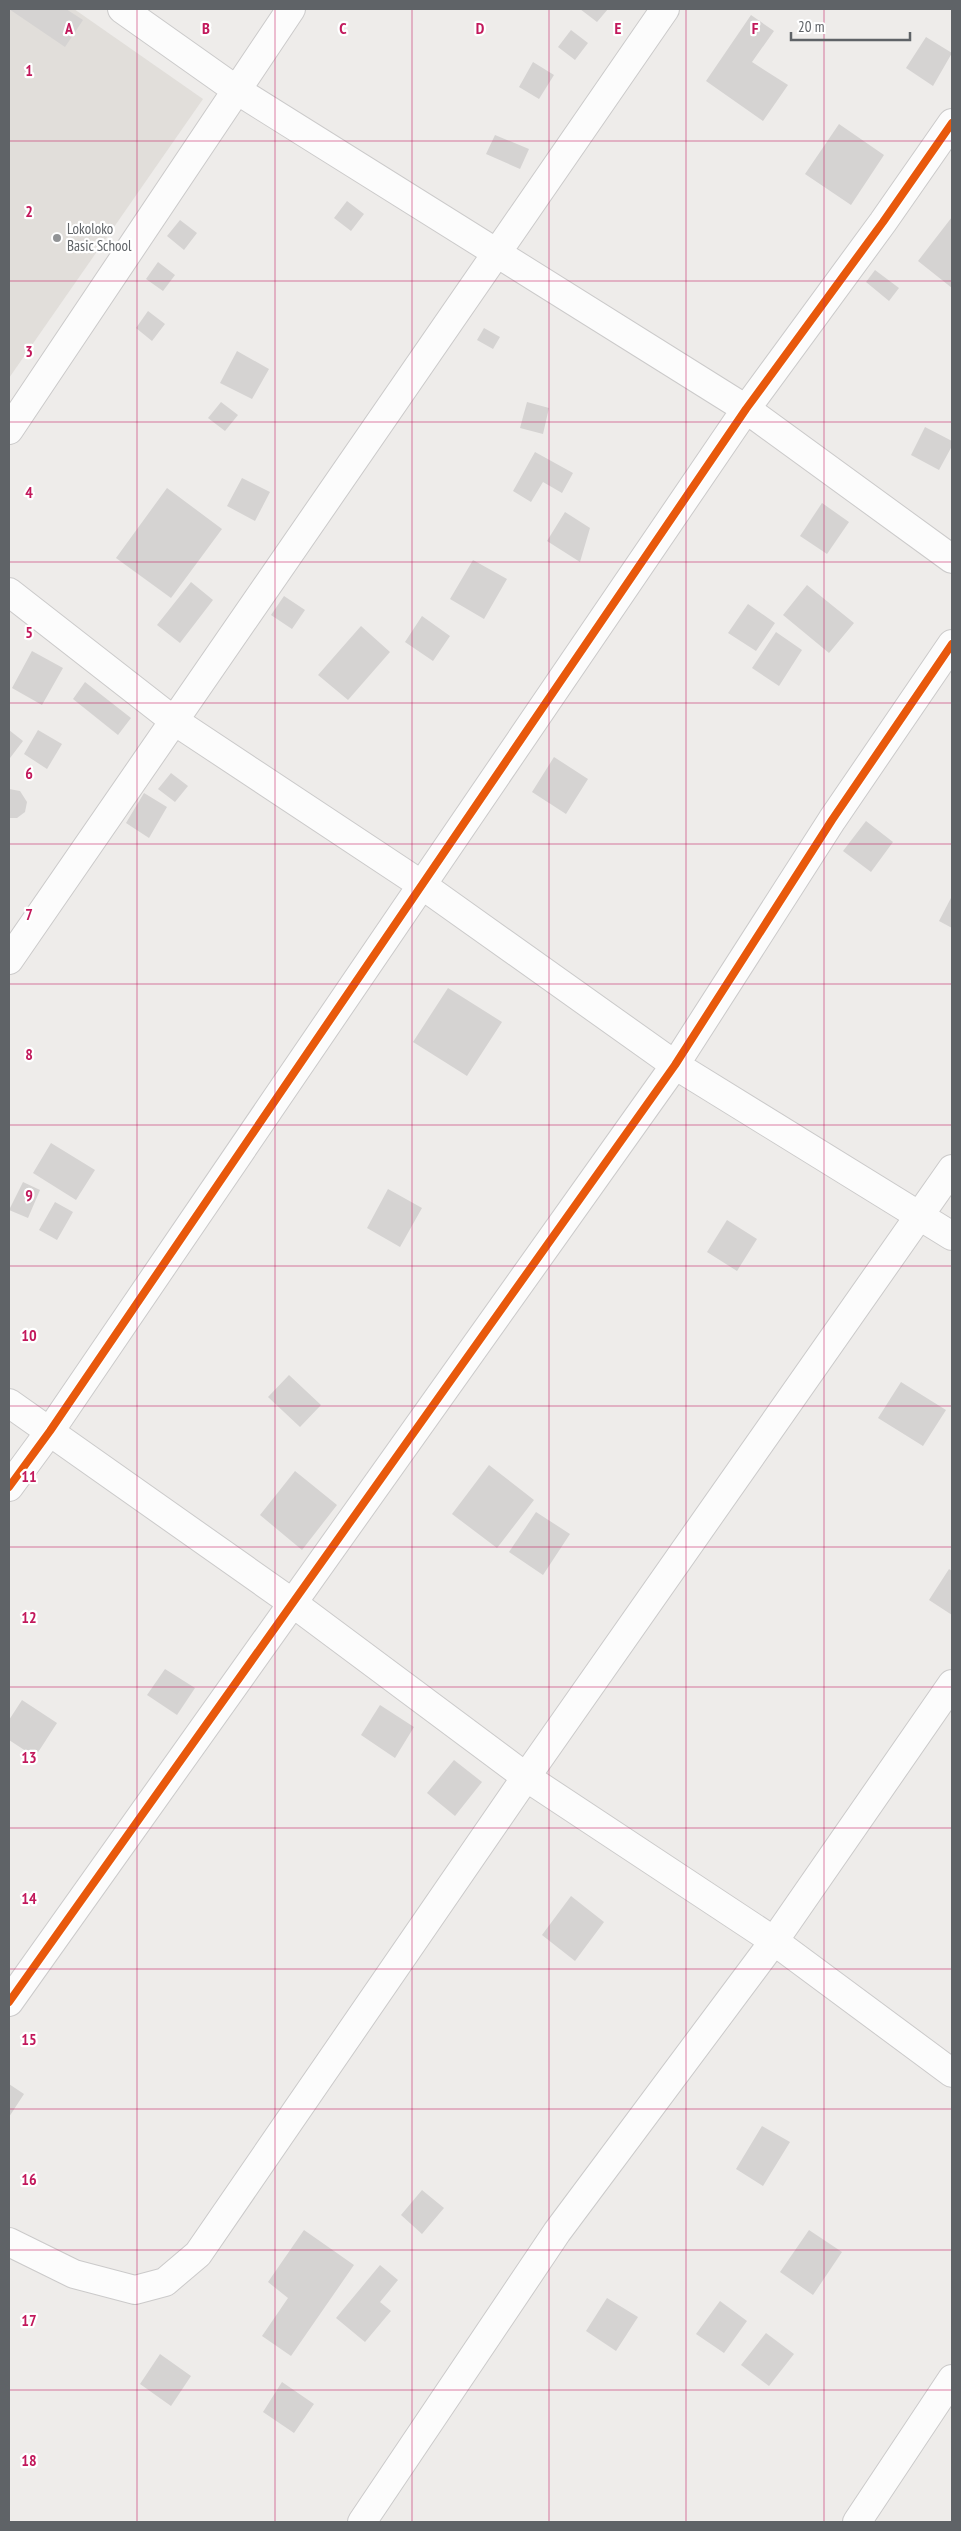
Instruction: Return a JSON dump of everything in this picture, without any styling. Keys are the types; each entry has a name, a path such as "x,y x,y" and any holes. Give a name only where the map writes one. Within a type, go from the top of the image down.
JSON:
{"street":[{"path":"122,9 236,89 499,252 746,409 952,558"},
{"path":"9,430 291,9"},
{"path":"9,960 665,9"},
{"path":"9,1487 50,1432 746,409 883,222 952,123"},
{"path":"9,592 173,720 422,885 675,1065 952,1236"},
{"path":"9,2002 294,1604 675,1065 832,820 952,644"},
{"path":"9,2242 74,2274 135,2290 165,2282 198,2254 526,1777 952,1169"},
{"path":"9,1403 294,1604 526,1777 774,1941 952,2072"},
{"path":"362,2522 557,2232 774,1941 952,1684"},
{"path":"857,2522 952,2379"}],"shaded area":[{"name":"Lokoloko Basic School","path":"9,9 74,9 203,99 9,378"}],"building":[{"path":"9,9 66,9 83,20 65,47"},
{"path":"580,9 608,9 597,22"},
{"path":"751,15 774,31 752,62 788,85 763,121 706,81"},
{"path":"571,30 588,43 575,60 558,47"},
{"path":"926,37 952,53 933,86 906,68"},
{"path":"533,62 554,75 539,99 519,87"},
{"path":"839,124 884,155 851,205 805,174"},
{"path":"495,135 529,149 520,169 486,154"},
{"path":"347,201 364,214 351,231 334,218"},
{"path":"952,217 952,288 918,261"},
{"path":"180,220 197,233 184,250 167,236"},
{"path":"158,262 175,275 163,291 146,279"},
{"path":"875,270 899,288 889,301 866,282"},
{"path":"148,311 165,324 152,341 136,328"},
{"path":"484,328 500,337 493,349 477,340"},
{"path":"237,351 269,369 252,399 220,383"},
{"path":"221,402 238,415 225,431 208,418"},
{"path":"527,402 549,408 543,434 520,428"},
{"path":"925,427 952,441 952,446 939,470 911,455"},
{"path":"535,452 573,473 562,493 543,482 531,502 513,491"},
{"path":"242,478 270,492 255,521 227,506"},
{"path":"167,488 222,529 171,598 116,558"},
{"path":"822,503 849,522 827,554 800,536"},
{"path":"565,512 590,528 580,562 547,541"},
{"path":"473,560 507,579 484,619 450,599"},
{"path":"191,582 213,600 180,643 157,625"},
{"path":"807,585 854,623 829,653 783,615"},
{"path":"284,596 305,610 292,629 271,615"},
{"path":"748,604 775,623 756,651 728,633"},
{"path":"422,616 450,636 433,661 405,642"},
{"path":"361,626 390,652 348,700 318,675"},
{"path":"776,632 802,650 779,686 752,668"},
{"path":"32,651 63,668 42,705 12,688"},
{"path":"85,682 131,718 118,735 73,699"},
{"path":"9,730 23,741 10,758 9,757"},
{"path":"38,730 62,744 47,769 24,754"},
{"path":"554,757 588,779 566,814 532,792"},
{"path":"171,773 188,786 175,802 158,789"},
{"path":"9,789 20,791 27,802 25,812 17,818 9,818"},
{"path":"144,793 167,807 149,838 126,823"},
{"path":"866,821 893,842 871,872 843,851"},
{"path":"952,896 952,928 939,921"},
{"path":"448,988 502,1022 467,1076 413,1042"},
{"path":"51,1143 95,1170 76,1200 33,1173"},
{"path":"23,1182 40,1190 28,1218 9,1210"},
{"path":"388,1189 422,1208 400,1247 367,1228"},
{"path":"55,1202 73,1212 57,1240 39,1230"},
{"path":"727,1220 757,1239 737,1271 707,1252"},
{"path":"289,1375 321,1405 300,1427 268,1397"},
{"path":"901,1382 946,1410 923,1446 878,1418"},
{"path":"489,1465 534,1500 497,1548 452,1514"},
{"path":"295,1471 337,1505 302,1550 260,1515"},
{"path":"536,1512 570,1534 543,1575 509,1552"},
{"path":"949,1569 952,1571 952,1615 929,1600"},
{"path":"165,1669 195,1688 177,1715 147,1695"},
{"path":"22,1700 57,1723 35,1757 9,1740 9,1720"},
{"path":"380,1705 414,1727 395,1758 361,1735"},
{"path":"454,1760 482,1782 455,1816 427,1793"},
{"path":"571,1896 604,1922 575,1961 542,1935"},
{"path":"9,2084 24,2094 9,2117"},
{"path":"762,2126 790,2142 763,2186 736,2169"},
{"path":"422,2190 444,2208 422,2234 401,2215"},
{"path":"304,2230 354,2265 291,2356 262,2336 288,2298 268,2282"},
{"path":"809,2230 842,2252 813,2295 780,2272"},
{"path":"380,2265 398,2280 380,2302 391,2311 365,2342 336,2318"},
{"path":"607,2298 638,2317 616,2351 586,2331"},
{"path":"720,2301 747,2321 724,2353 696,2334"},
{"path":"766,2333 794,2354 769,2386 741,2365"},
{"path":"160,2354 191,2376 171,2406 140,2384"},
{"path":"282,2382 314,2404 294,2433 263,2412"}],"cycle path":[{"path":"9,1487 50,1431 746,409 883,222 952,123"},
{"path":"9,2002 675,1065 832,820 952,644"}],"place":[{"name":"Lokoloko Basic School","path":"57,238"}]}
